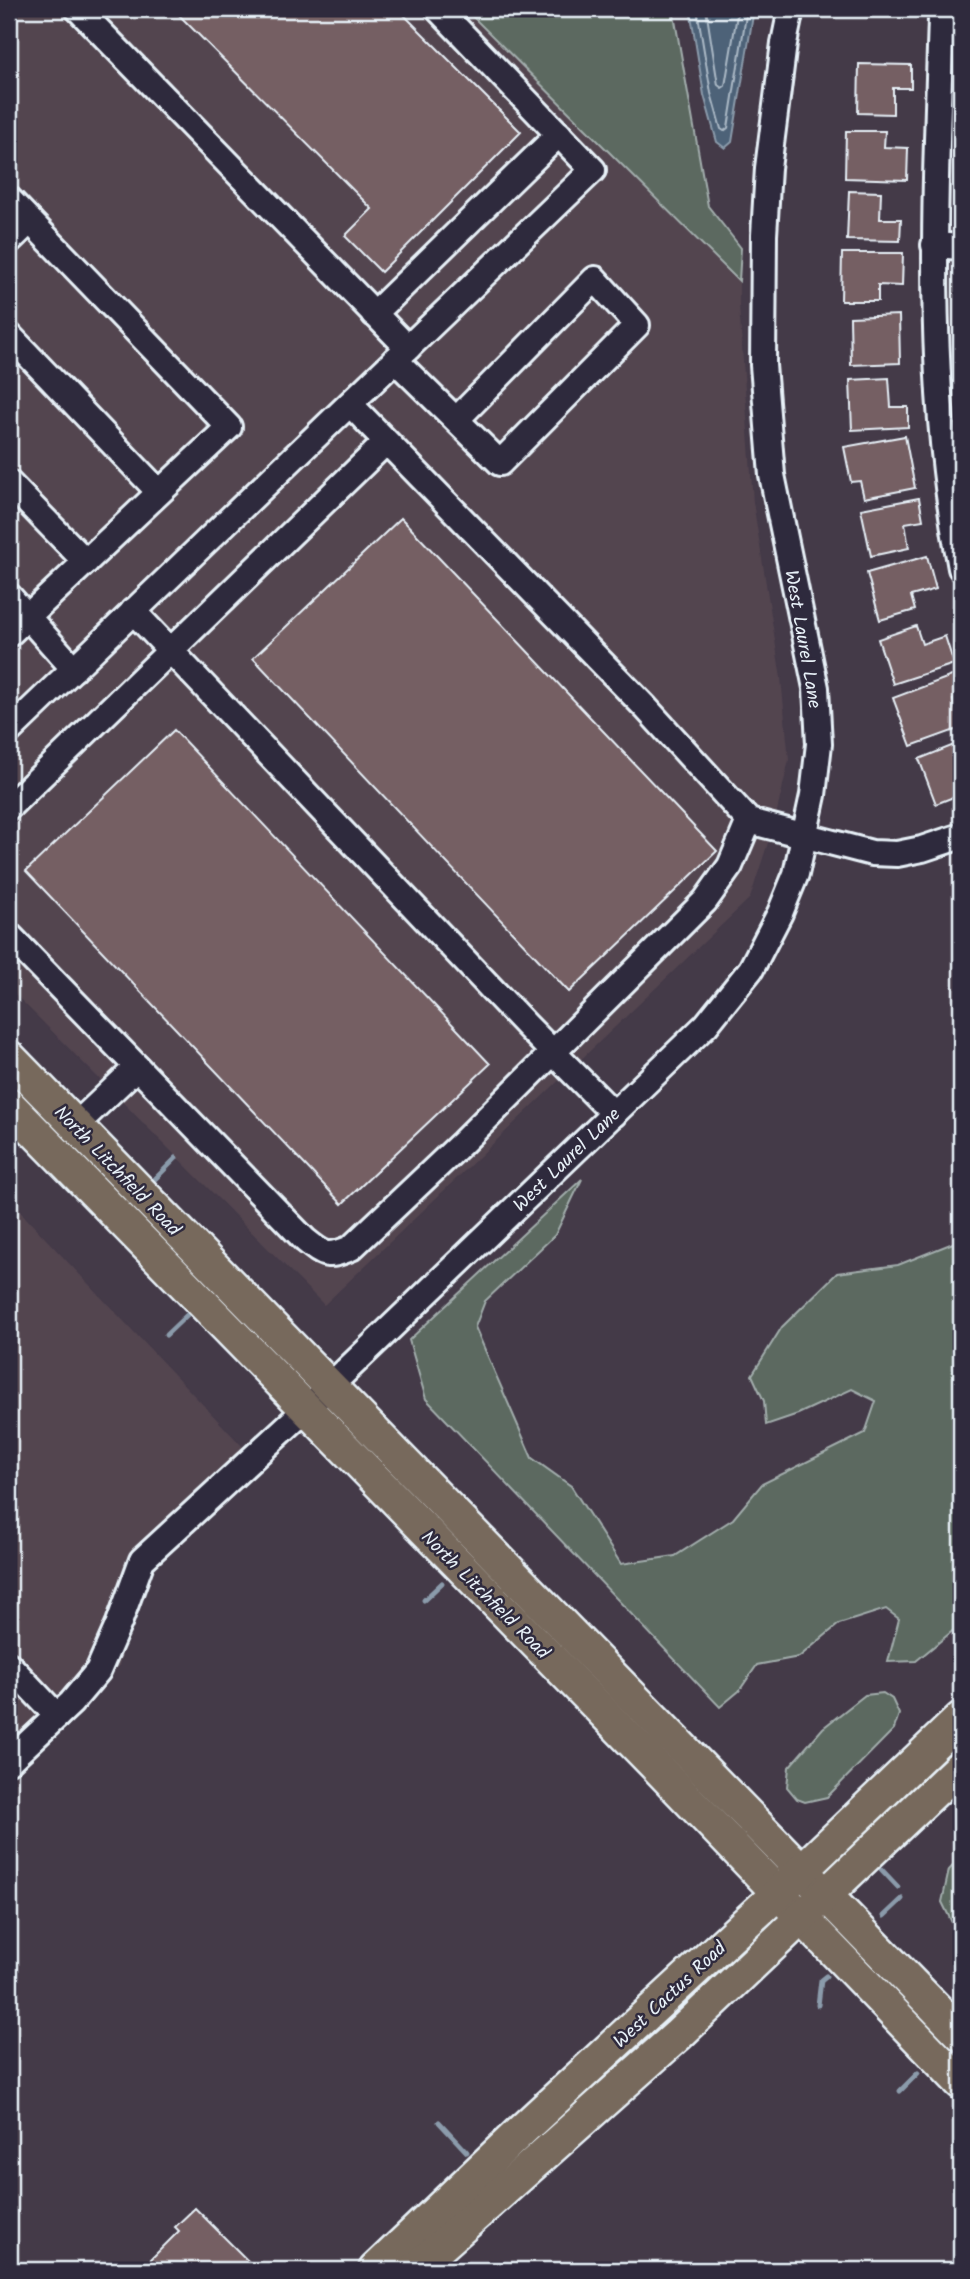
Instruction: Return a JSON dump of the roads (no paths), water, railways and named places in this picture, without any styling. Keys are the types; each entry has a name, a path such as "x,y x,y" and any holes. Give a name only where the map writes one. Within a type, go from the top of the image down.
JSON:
{"main road":[{"name":"North Litchfield Road","path":"9,1057 961,2034"},
{"name":"North Litchfield Road","path":"9,1105 961,2083"},
{"name":"West Cactus Road","path":"375,2270 961,1718"},
{"name":"West Cactus Road","path":"414,2270 677,2036 961,1766"}],"street":[{"path":"78,9 374,314 401,354 457,419 500,463 637,325 595,279 457,419"},
{"path":"9,731 593,170 438,9"},
{"name":"West Laurel Lane","path":"9,1761 71,1703 98,1671 142,1559 305,1410 706,1025 730,998 767,941 796,874 819,744 816,688 772,475 763,365 762,301 768,168 791,9"},
{"path":"943,9 934,245 936,363 961,568"},
{"path":"374,314 559,134"},
{"path":"9,199 229,427 9,634"},
{"path":"9,241 30,221"},
{"path":"934,245 961,247"},
{"path":"9,335 159,492"},
{"path":"349,404 646,708 749,821 862,852 897,854 961,836"},
{"path":"9,807 386,442"},
{"path":"9,483 86,562"},
{"path":"9,596 74,669"},
{"path":"134,611 614,1114"},
{"path":"9,935 305,1240 320,1252 334,1255 351,1248 463,1143 705,901 730,866 749,821"},
{"path":"75,1126 137,1067"},
{"path":"9,1665 57,1716"}],"water":[{"path":"690,9 754,9 732,142 725,148 717,142 704,95"}],"waterway":[{"path":"151,1183 176,1158"},
{"path":"166,1335 189,1313"},
{"path":"424,1600 442,1583"},
{"path":"881,1869 898,1887"},
{"path":"884,1916 902,1899"},
{"path":"818,2005 821,1980 826,1976"},
{"path":"900,2091 918,2073"},
{"path":"439,2122 467,2152"}]}
